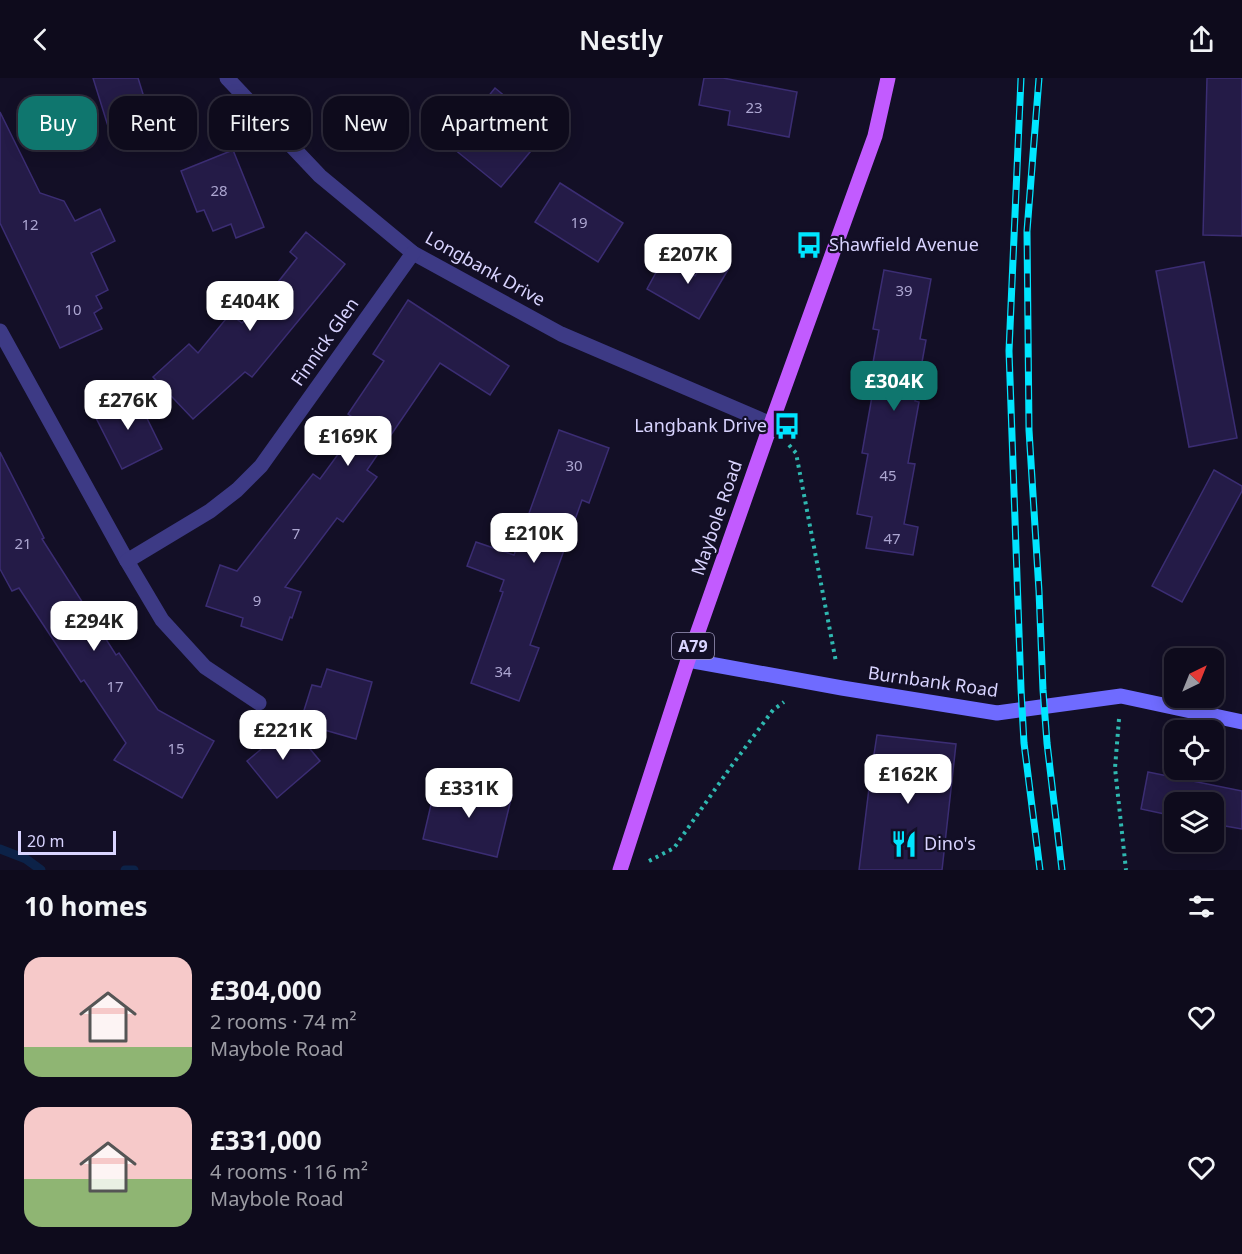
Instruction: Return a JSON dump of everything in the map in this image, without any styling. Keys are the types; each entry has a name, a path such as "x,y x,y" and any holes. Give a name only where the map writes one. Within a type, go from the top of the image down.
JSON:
{"main road":[{"name":"Maybole Road","path":"620,870 688,660 875,136 888,78"}],"street":[{"name":"Longbank Drive","path":"226,78 320,176 412,253 561,334 771,424"},
{"name":"Finnick Glen","path":"128,561 210,511 237,490 261,466 412,253"},
{"path":"0,331 162,620 205,667 259,703"},
{"name":"Burnbank Road","path":"688,660 997,713 1121,696 1242,722"}],"path":[{"path":"771,424 796,453 842,688"},
{"path":"643,864 674,848 774,710 812,682"},
{"path":"1121,696 1115,768 1126,870"}],"building":[{"path":"93,78 138,78 144,96 109,96 109,129"},
{"path":"704,78 723,78 797,92 789,137 728,125 730,111 699,105"},
{"path":"1207,78 1242,78 1242,236 1203,235"},
{"path":"495,88 505,96 489,96"},
{"path":"0,112 40,193 64,201 75,221 100,209 115,241 91,253 108,290 96,296 102,308 94,313 102,329 60,348 0,223"},
{"path":"233,150 264,227 236,238 231,224 213,231 204,210 197,212 181,171"},
{"path":"455,150 527,150 530,152 501,187"},
{"path":"560,183 623,223 598,262 535,222"},
{"path":"306,232 345,264 252,377 245,372 193,419 153,377 189,344 198,353 230,314 242,323 254,309 256,310 297,258 290,252"},
{"path":"707,256 729,268 699,319 647,289 664,258 695,276"},
{"path":"1204,262 1237,438 1189,447 1156,271"},
{"path":"884,270 931,279 920,339 926,340 915,401 919,402 908,463 915,464 904,524 918,527 913,555 866,548 872,517 857,514 868,454 862,453 873,391 868,390 879,330 873,329"},
{"path":"408,300 509,366 490,395 440,363 367,470 377,477 343,522 337,518 285,587 301,592 282,640 241,626 243,618 206,606 220,565 237,571 313,474 320,479 361,423 348,414 384,361 373,354"},
{"path":"135,394 162,449 122,469 94,414"},
{"path":"559,430 609,448 589,503 582,500 530,645 539,648 519,701 471,683 503,592 500,591 504,580 467,566 476,542 514,555"},
{"path":"0,452 44,538 42,539 116,655 119,653 158,710 214,741 182,798 114,760 126,743 84,680 81,682 19,588 12,591 0,569"},
{"path":"1214,470 1242,486 1242,491 1182,602 1152,586"},
{"path":"327,669 372,682 356,739 300,723 312,685 321,687"},
{"path":"290,725 320,761 277,798 247,761"},
{"path":"877,735 956,744 942,870 859,870"},
{"path":"1148,772 1164,775 1164,780 1188,780 1242,791 1242,829 1224,826 1224,792 1164,792 1164,814 1141,809"},
{"path":"456,782 512,795 497,857 423,839 434,792 453,797"}],"waterway":[{"path":"0,849 26,859 41,870"},
{"path":"125,870 134,870"}],"railway":[{"path":"1021,78 1009,351 1024,743 1040,870"},
{"path":"1039,78 1027,231 1029,430 1043,690 1062,870"}],"place":[{"name":"Shawfield Avenue","path":"809,245"},
{"name":"Langbank Drive","path":"787,426"},
{"name":"Dino's","path":"904,844"}]}
